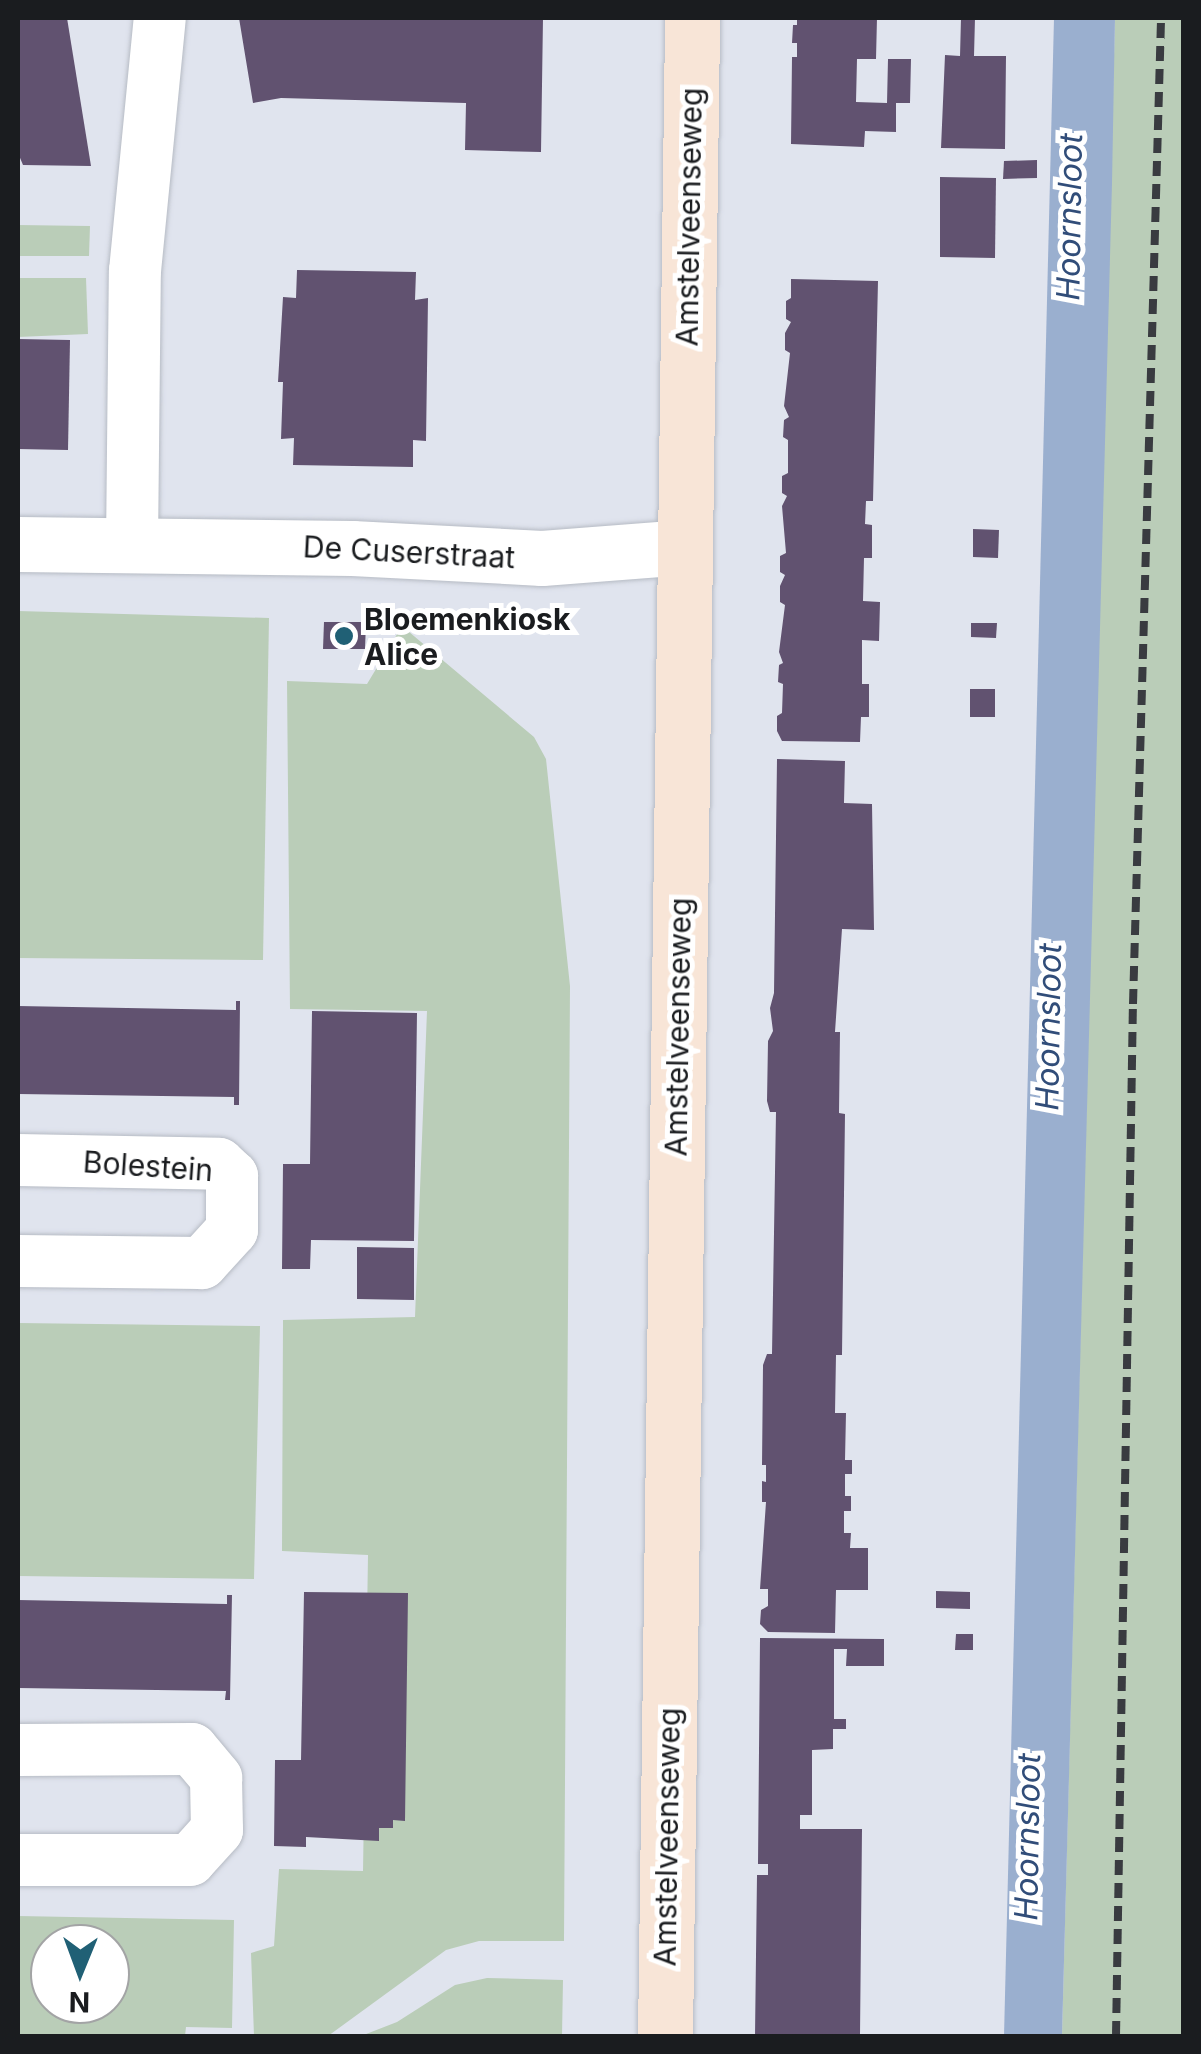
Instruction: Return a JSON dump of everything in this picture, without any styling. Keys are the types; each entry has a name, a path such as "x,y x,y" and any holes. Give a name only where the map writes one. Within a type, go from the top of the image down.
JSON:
{"main road":[{"name":"Amstelveenseweg","path":"664,2036 692,18"}],"street":[{"path":"132,545 135,271 160,18"},
{"name":"De Cuserstraat","path":"18,544 352,548 542,558 685,547"},
{"name":"Bolestein","path":"18,1160 219,1164 232,1176 232,1230 202,1263 18,1261"},
{"path":"18,1750 192,1749 216,1778 217,1830 190,1860 18,1860"}],"green space":[{"path":"1115,18 1183,18 1183,2036 1062,2036"},
{"path":"18,225 90,226 89,256 18,256"},
{"path":"18,278 86,278 88,334 18,337"},
{"path":"18,611 269,618 263,960 18,958"},
{"path":"402,626 534,737 546,759 570,986 564,1941 479,1941 446,1950 328,2036 254,2036 251,1953 274,1946 279,1869 363,1871 368,1555 282,1551 283,1320 415,1317 427,1011 290,1009 287,681 367,684"},
{"path":"18,1323 260,1326 254,1579 18,1576"},
{"path":"18,1916 234,1920 232,2028 186,2027 185,2036 18,2036"},
{"path":"487,1978 563,1980 562,2036 361,2036 397,2022 455,1985"}],"water":[{"name":"Hoornsloot","path":"1054,18 1115,18 1112,183 1062,2036 1004,2036"}],"building":[{"path":"18,18 67,18 91,166 23,165 18,153"},
{"path":"239,18 543,18 541,152 465,150 466,103 281,98 253,103"},
{"path":"797,18 877,18 876,59 857,59 856,102 887,103 888,59 911,59 910,103 896,103 896,132 865,131 864,147 791,144 792,57 797,57 797,43 792,43"},
{"path":"961,18 975,18 974,56 1006,56 1005,149 941,148 945,55 960,56"},
{"path":"1037,160 1037,178 1003,179 1004,161"},
{"path":"940,177 996,178 995,258 940,257"},
{"path":"297,270 416,272 415,300 428,298 426,441 413,440 413,467 293,465 294,438 281,439 283,382 278,382 283,297 296,298"},
{"path":"791,279 878,281 873,501 866,501 865,524 872,525 872,558 864,558 863,601 880,602 879,641 862,640 862,684 869,684 869,717 861,717 860,742 782,741 777,731 783,684 778,682 779,665 783,663 779,652 785,605 780,602 785,575 780,572 780,556 786,553 782,506 787,496 782,493 782,476 788,473 788,440 783,437 784,420 789,417 784,406 790,353 785,350 785,333 791,322 786,319 786,301 791,298"},
{"path":"18,339 70,340 68,450 18,449"},
{"path":"973,529 999,530 998,558 973,557"},
{"name":"Bloemenkiosk Alice","path":"324,622 366,622 365,649 323,649"},
{"path":"971,623 997,623 996,638 971,637"},
{"path":"970,689 995,689 995,717 970,717"},
{"path":"777,759 845,761 844,803 872,804 874,930 842,929 835,1032 840,1032 839,1113 845,1114 842,1355 836,1355 835,1413 846,1413 845,1460 852,1460 852,1474 845,1474 845,1496 851,1496 851,1511 844,1511 844,1533 851,1533 850,1548 868,1548 868,1590 836,1590 835,1633 768,1632 760,1624 761,1610 768,1606 768,1589 760,1589 766,1502 762,1502 762,1481 766,1482 766,1465 762,1465 763,1365 767,1354 772,1354 776,1112 770,1112 767,1101 768,1041 773,1031 770,1008 774,993"},
{"path":"236,1001 240,1001 239,1105 234,1105 234,1097 18,1094 18,1006 236,1010"},
{"path":"312,1011 417,1013 414,1241 311,1240 310,1269 282,1269 283,1164 310,1164"},
{"path":"357,1247 414,1248 414,1300 357,1299"},
{"path":"936,1591 970,1592 970,1609 936,1608"},
{"path":"304,1592 408,1593 405,1821 393,1820 393,1828 379,1828 379,1841 306,1837 306,1847 274,1846 275,1760 301,1760"},
{"path":"227,1595 232,1595 230,1700 225,1700 226,1691 18,1688 18,1600 227,1604"},
{"path":"956,1634 973,1634 973,1650 955,1650"},
{"path":"760,1638 884,1639 884,1666 846,1666 847,1649 834,1649 834,1719 846,1719 846,1729 833,1729 833,1749 812,1750 812,1815 800,1815 800,1829 862,1829 860,2036 755,2036 757,1875 768,1875 768,1864 758,1864"}],"railway":[{"path":"1116,2036 1133,1004 1161,18"}],"place":[{"name":"Bloemenkiosk Alice","path":"344,636"}]}
